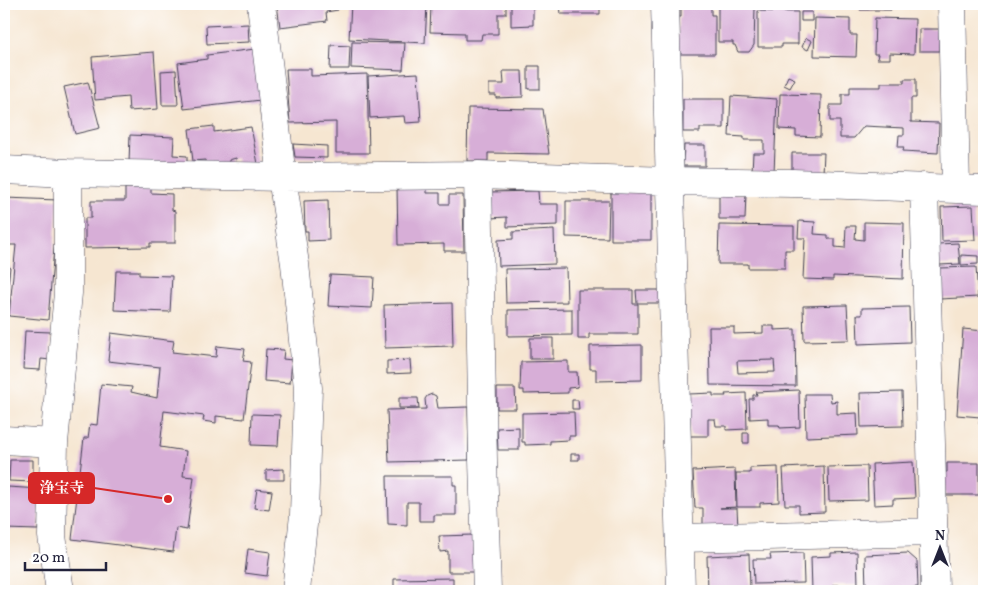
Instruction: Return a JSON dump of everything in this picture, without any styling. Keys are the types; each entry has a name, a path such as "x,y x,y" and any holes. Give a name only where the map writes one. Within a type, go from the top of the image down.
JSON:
{"street":[{"path":"261,4 282,177 295,264 308,388 304,515 296,591"},
{"path":"665,4 682,591"},
{"path":"952,4 956,188"},
{"path":"4,170 282,177 478,175 984,190"},
{"path":"60,591 52,536 54,443 68,294 68,173"},
{"path":"478,175 487,591"},
{"path":"924,187 935,591"},
{"path":"4,440 54,443"},
{"path":"680,538 934,532"}],"building":[{"path":"277,4 337,4 338,10 326,12 327,21 280,27"},
{"path":"351,4 427,4 425,43 349,39"},
{"path":"431,4 506,4 506,14 498,14 498,34 482,34 481,40 465,40 465,33 430,32"},
{"path":"511,4 533,4 533,25 511,26"},
{"path":"560,4 600,4 600,14 561,14"},
{"path":"681,4 711,4 711,15 715,15 715,54 679,54"},
{"path":"860,4 891,4 891,10 860,10"},
{"path":"718,5 740,5 740,8 755,8 754,45 749,52 738,52 733,42 718,42"},
{"path":"758,11 798,12 798,44 782,44 782,47 758,47"},
{"path":"801,12 812,12 812,21 801,21"},
{"path":"815,18 850,19 850,35 857,35 856,57 814,56"},
{"path":"875,18 915,19 914,54 890,53 890,59 877,59 878,54 874,54"},
{"path":"248,24 249,42 207,44 206,26"},
{"path":"919,29 939,29 939,51 919,51"},
{"path":"806,38 812,41 808,50 802,47"},
{"path":"352,42 405,43 403,70 351,68"},
{"path":"331,45 350,46 349,69 330,69"},
{"path":"255,49 261,100 184,109 178,63 207,59 207,55"},
{"path":"154,52 158,109 129,111 128,97 95,100 92,57"},
{"path":"528,66 540,66 540,89 528,89"},
{"path":"286,69 311,69 311,76 367,74 369,153 336,153 336,122 290,123"},
{"path":"176,70 178,105 162,105 161,71"},
{"path":"503,71 522,71 523,97 496,98 496,95 489,95 489,84 504,84"},
{"path":"418,73 421,122 405,123 404,116 370,118 368,76"},
{"path":"788,76 795,79 790,88 784,85"},
{"path":"904,79 916,79 916,98 911,98 911,122 939,123 938,153 903,151 904,147 898,147 899,135 904,135 904,128 864,126 854,138 840,138 840,121 830,121 830,105 842,105 842,94 850,94 850,87 881,87 881,83 904,83"},
{"path":"88,82 100,128 75,134 64,87"},
{"path":"780,94 821,95 820,137 796,136 796,130 779,129"},
{"path":"731,96 777,99 774,172 752,171 753,153 764,153 764,140 744,140 744,137 729,136"},
{"path":"683,99 724,99 724,128 700,128 700,132 683,132"},
{"path":"468,108 543,109 549,154 488,153 488,161 467,161"},
{"path":"214,126 214,132 251,127 258,164 237,167 236,158 229,160 229,164 206,166 205,160 193,161 189,129"},
{"path":"130,135 174,137 173,155 187,156 187,164 129,163"},
{"path":"293,144 327,146 327,158 295,157"},
{"path":"684,145 705,145 705,166 683,166"},
{"path":"792,153 824,153 823,173 792,173"},
{"path":"427,185 427,193 440,193 440,204 449,204 449,195 463,195 464,251 444,251 444,244 398,245 397,186"},
{"path":"125,188 151,188 151,193 172,194 172,210 175,211 175,243 150,243 150,247 85,248 85,218 91,218 91,201 125,201"},
{"path":"538,191 539,204 558,204 558,225 507,227 507,217 490,218 489,192"},
{"path":"611,192 651,192 651,240 611,240"},
{"path":"719,194 746,194 745,219 719,219"},
{"path":"5,198 58,200 48,320 9,316 16,245 5,245"},
{"path":"328,200 329,240 308,241 308,231 305,231 304,201"},
{"path":"566,201 609,201 608,238 566,237"},
{"path":"973,206 975,240 942,241 941,207"},
{"path":"799,221 815,222 814,234 828,235 828,239 835,239 835,247 845,248 846,226 856,226 855,239 864,240 864,222 904,223 903,279 833,276 833,280 803,279 805,238 798,238"},
{"path":"719,225 794,226 794,250 785,250 785,268 748,268 748,264 718,264"},
{"path":"554,230 555,264 499,266 498,240 513,239 513,232"},
{"path":"958,243 960,264 939,265 938,244"},
{"path":"961,255 978,256 978,264 961,265"},
{"path":"4,266 10,267 5,316 4,316"},
{"path":"976,267 978,297 940,299 939,268"},
{"path":"566,268 567,302 506,303 505,269"},
{"path":"116,271 139,271 139,275 172,276 170,312 114,310"},
{"path":"330,275 374,277 372,308 328,306"},
{"path":"578,290 633,290 633,304 638,304 638,334 589,334 589,339 578,339"},
{"path":"636,290 660,290 660,303 637,303"},
{"path":"452,303 453,346 385,348 384,305"},
{"path":"847,305 849,340 804,341 803,306"},
{"path":"909,307 910,342 858,344 857,315 862,315 862,308"},
{"path":"572,309 572,335 508,336 508,310"},
{"path":"763,326 774,326 774,330 795,329 796,386 710,385 709,327 734,327 734,334 763,333","holes":["774,360 775,372 738,373 737,361"]},
{"path":"963,329 984,331 984,425 979,424 980,417 957,415"},
{"path":"25,331 51,332 50,360 41,359 40,370 23,369"},
{"path":"111,333 174,341 172,352 216,357 217,346 245,349 243,361 251,362 244,419 216,416 216,423 203,421 204,416 164,411 160,447 186,451 183,476 194,477 187,530 176,528 173,552 72,539 84,438 88,438 90,424 97,425 101,384 132,387 131,392 157,398 160,367 108,361"},
{"path":"530,338 553,338 553,359 530,359"},
{"path":"642,345 642,380 596,381 596,369 590,369 590,346"},
{"path":"266,349 284,350 283,359 292,360 290,383 264,381"},
{"path":"410,360 411,373 387,374 387,361"},
{"path":"568,361 568,372 577,372 578,387 568,388 568,393 524,394 524,390 520,390 521,362"},
{"path":"497,388 515,388 516,409 497,409"},
{"path":"799,390 800,427 780,428 779,425 768,425 768,418 750,419 749,399 753,399 753,395 757,395 756,392"},
{"path":"902,392 903,426 861,427 860,393"},
{"path":"713,393 713,396 726,396 725,394 746,393 747,429 726,430 726,426 716,426 715,419 708,419 708,436 690,436 689,394"},
{"path":"432,394 436,396 438,408 468,407 469,460 389,462 387,410 426,409 425,399"},
{"path":"805,394 830,394 831,402 837,401 837,414 857,413 858,435 806,437"},
{"path":"399,398 418,398 419,408 399,408"},
{"path":"572,400 578,400 579,409 572,409"},
{"path":"574,412 575,436 569,436 569,440 550,441 550,444 525,445 525,442 522,442 522,413"},
{"path":"252,414 280,415 278,446 251,445"},
{"path":"519,427 519,450 498,450 497,428"},
{"path":"743,433 749,433 749,443 743,443"},
{"path":"571,454 579,454 579,460 571,460"},
{"path":"4,458 7,458 5,485 4,485"},
{"path":"10,460 33,460 33,482 9,481"},
{"path":"913,462 915,498 893,499 893,504 874,505 872,464"},
{"path":"947,463 979,463 979,495 945,495 944,472 947,472"},
{"path":"824,466 825,512 799,513 799,505 785,505 783,468"},
{"path":"867,466 868,500 829,501 828,467"},
{"path":"778,467 779,502 760,503 760,507 737,507 736,473 750,473 750,468"},
{"path":"284,469 284,480 266,480 266,470"},
{"path":"735,469 736,507 720,508 737,508 738,528 703,529 703,508 695,508 693,471"},
{"path":"387,476 453,476 453,485 456,485 456,515 434,515 434,521 419,521 419,502 407,502 407,525 388,524"},
{"path":"8,487 40,489 38,530 5,529"},
{"path":"257,489 272,491 269,510 254,508"},
{"path":"473,535 474,572 448,572 448,551 440,552 439,536"},
{"path":"248,549 270,552 267,576 245,573"},
{"path":"857,552 858,585 833,585 833,591 812,591 811,557 831,556 831,553"},
{"path":"803,553 804,583 754,584 753,559 771,559 770,554"},
{"path":"908,553 917,561 918,587 905,588 905,591 891,591 891,588 866,589 865,555"},
{"path":"749,554 750,589 708,591 707,556"},
{"path":"453,578 453,591 394,591 394,579"}],"place":[{"name":"浄宝寺","path":"168,499"}]}
